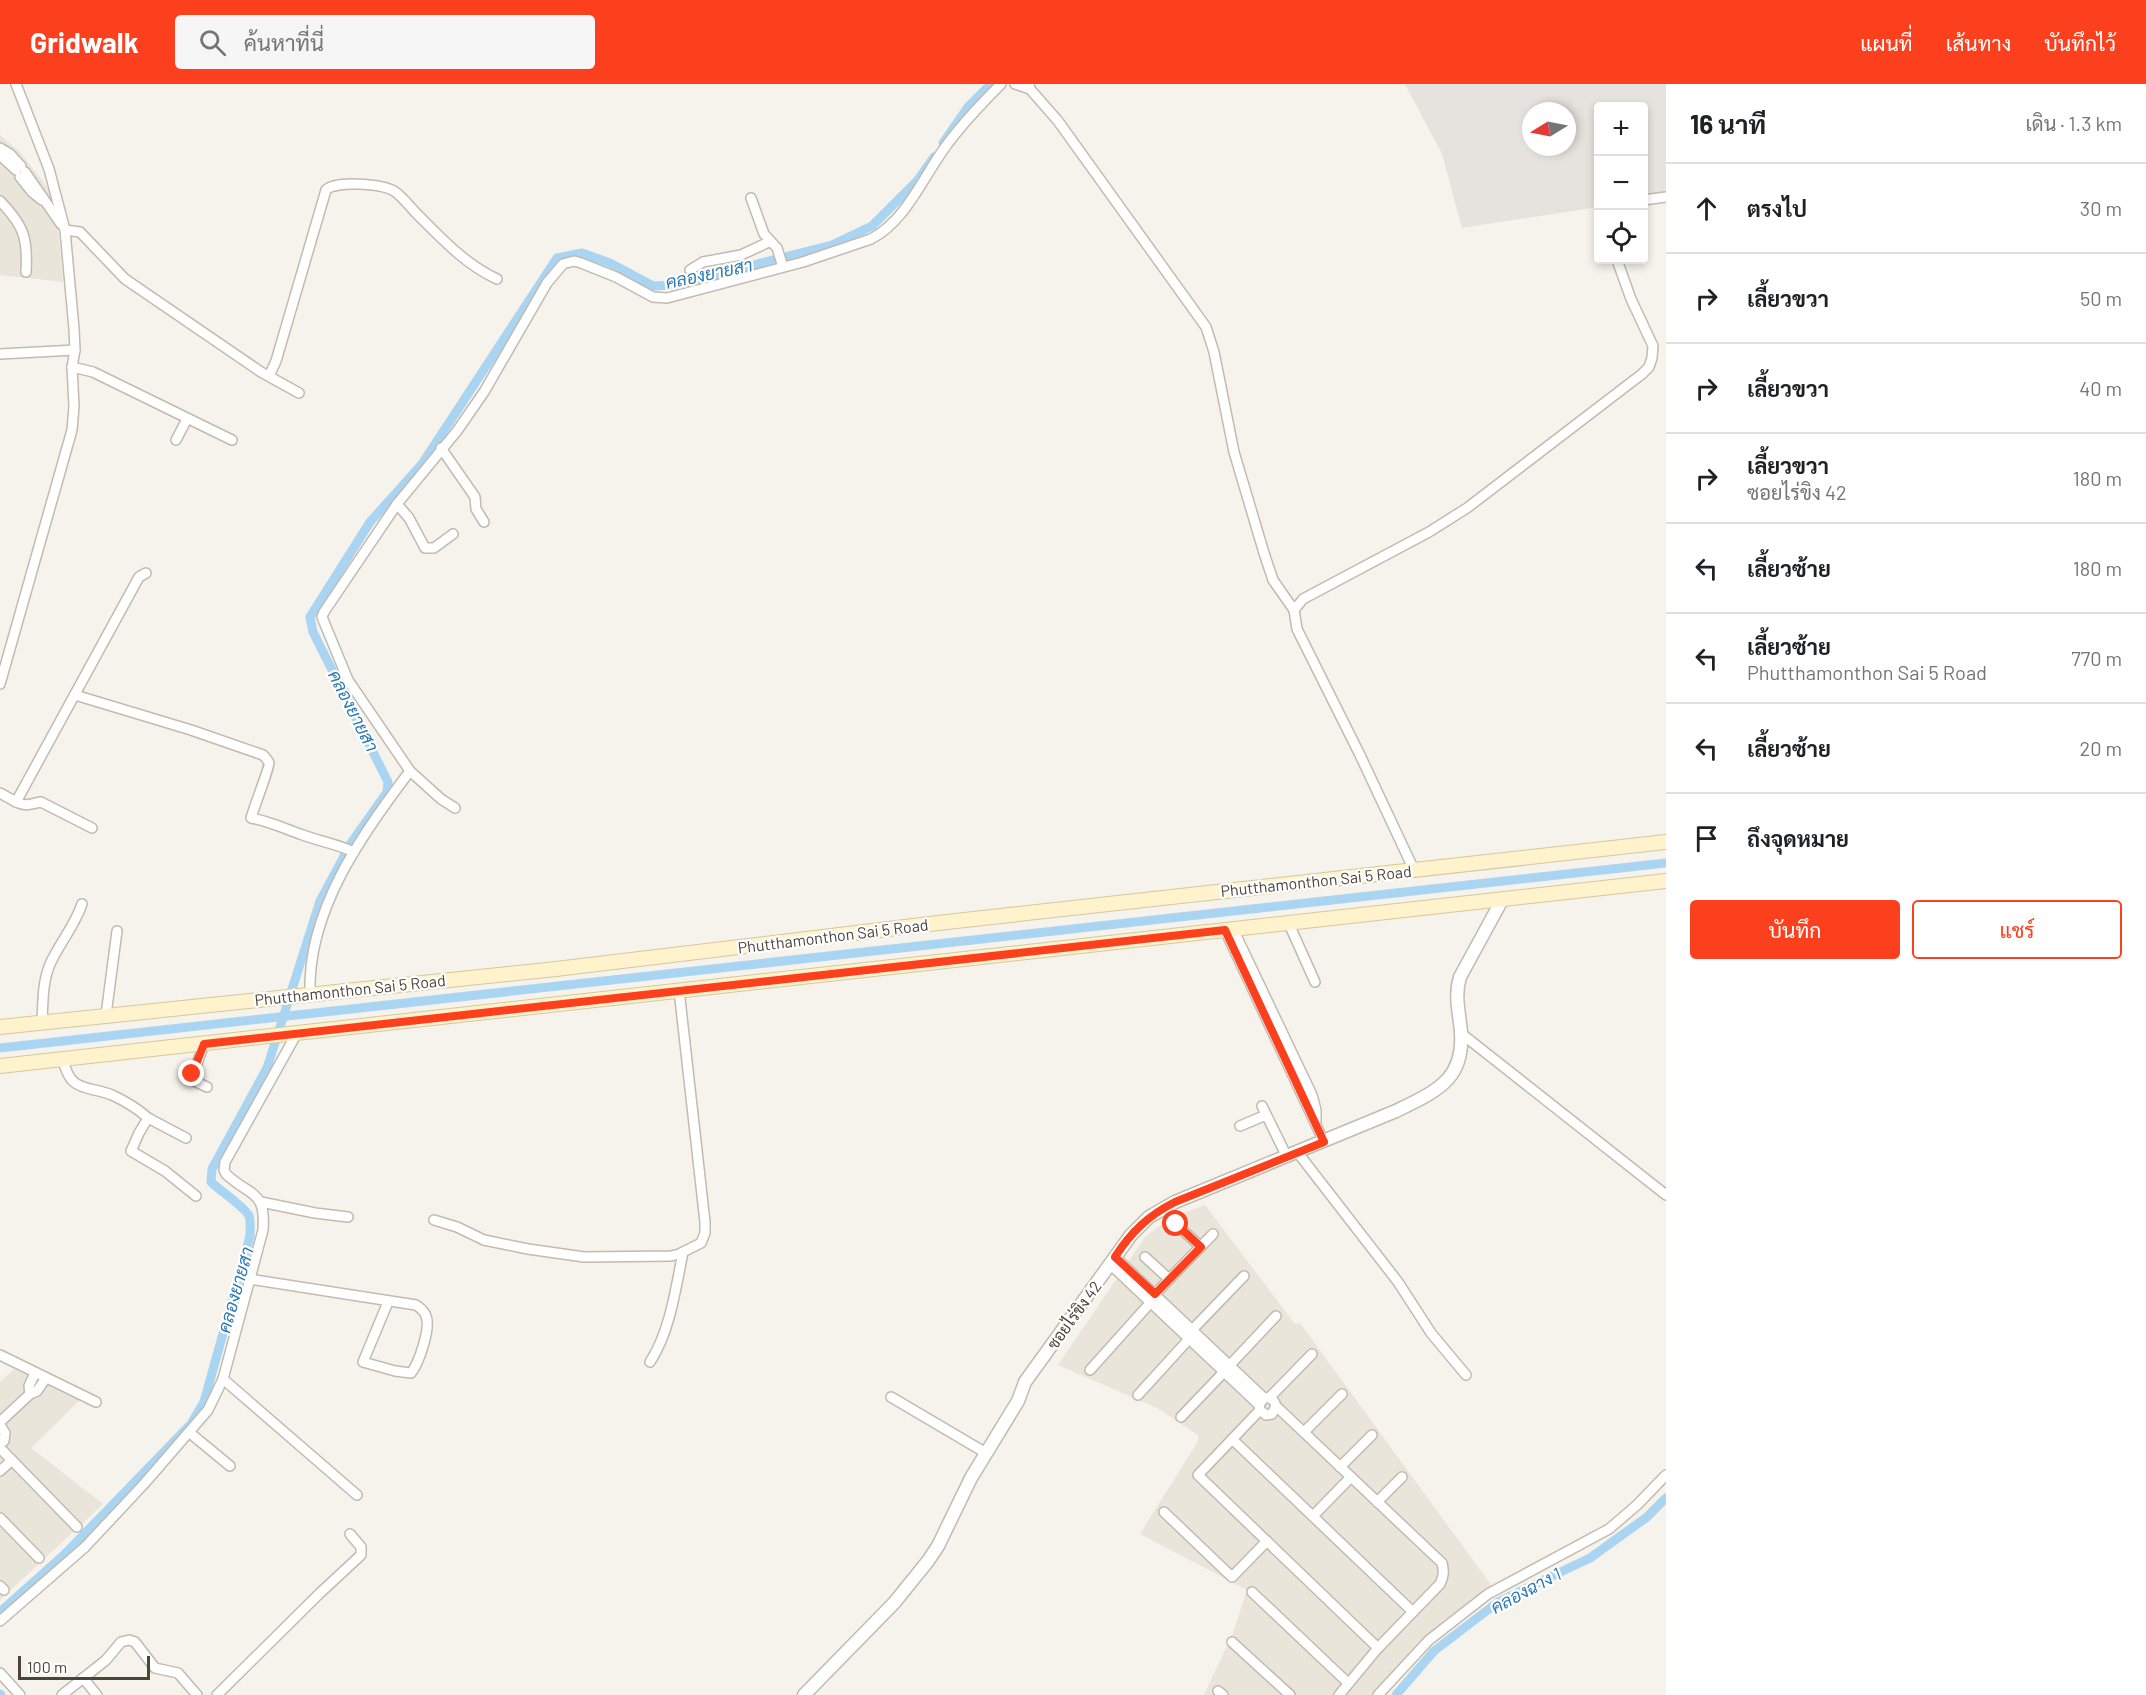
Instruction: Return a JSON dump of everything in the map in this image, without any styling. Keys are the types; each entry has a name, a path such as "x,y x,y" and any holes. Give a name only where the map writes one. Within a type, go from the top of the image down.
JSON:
{"main road":[{"name":"Phutthamonthon Sai 5 Road","path":"0,1028 556,969 938,923 1666,842"},
{"path":"0,1066 1666,881"}],"street":[{"path":"0,684 72,430 74,406 72,367 75,350 70,274 60,206 49,169 16,84"},
{"path":"455,807 441,799 410,771 348,680 322,617 397,504 457,431 484,392 547,283 563,264 574,261 616,277 646,294 667,298 782,264 826,255 881,234 902,212 959,129 1000,84"},
{"path":"1015,84 1029,87 1058,121 1206,327 1214,352 1234,452 1273,580 1294,610 1297,629 1414,870"},
{"path":"0,148 10,154 21,171"},
{"path":"0,155 37,187 63,228 80,232 125,279 269,376 299,393"},
{"path":"269,376 276,361 326,190 332,185 370,185 394,191 450,246 481,271 497,279"},
{"path":"751,198 764,234 773,245 782,264"},
{"path":"1648,200 1666,198"},
{"path":"0,201 26,238 26,272"},
{"path":"690,270 704,262 741,255 773,245"},
{"path":"1294,610 1303,599 1429,532 1467,508 1649,367 1653,346 1631,299 1618,264"},
{"path":"0,354 75,350"},
{"path":"72,367 93,372 232,440"},
{"path":"176,440 187,419"},
{"path":"441,448 476,497 476,509 484,522"},
{"path":"397,504 409,518 425,548 434,548 453,534"},
{"path":"16,802 139,577 146,573"},
{"path":"75,695 191,730 262,755 269,764 251,818 273,823 298,834 353,851"},
{"path":"308,995 312,961 321,925 334,892 353,851 410,771"},
{"path":"0,793 24,805 31,806 41,802 92,828"},
{"name":"ซอยไร่ขิง 42","path":"804,1695 894,1603 928,1562 971,1478 1018,1401 1025,1382 1140,1224 1175,1202 1396,1112 1435,1090 1456,1069 1461,1058 1462,1034 1457,1007 1457,987 1460,977 1502,900"},
{"path":"42,1023 45,983 50,964 76,921 82,904"},
{"path":"1289,924 1314,982"},
{"path":"1229,929 1312,1095 1317,1110 1315,1123 1324,1142"},
{"path":"106,1015 117,931"},
{"path":"434,1220 457,1227 484,1240 584,1257 671,1256 701,1243 705,1233 705,1222 679,990"},
{"path":"0,1621 85,1547 208,1410 223,1379 263,1230 264,1217 261,1202 254,1193 226,1174 225,1162 295,1034"},
{"path":"1462,1034 1666,1195"},
{"path":"204,1044 192,1078 207,1088"},
{"path":"63,1059 70,1079 86,1089 110,1095 138,1109 148,1118 186,1138"},
{"path":"1262,1106 1293,1155 1398,1282 1431,1333 1466,1375"},
{"path":"1240,1126 1266,1115"},
{"path":"148,1118 132,1150 165,1171 196,1196"},
{"path":"261,1202 348,1217"},
{"path":"1176,1224 1201,1247"},
{"path":"1090,1370 1169,1279 1213,1234"},
{"path":"650,1362 664,1331 676,1290 683,1252"},
{"path":"1144,1257 1169,1279"},
{"path":"1113,1260 1263,1403 1263,1414 1269,1415 1276,1406"},
{"path":"1138,1395 1244,1276"},
{"path":"249,1279 416,1305 427,1317 427,1332 411,1373 363,1362 388,1302"},
{"path":"1181,1417 1276,1316"},
{"path":"1311,1354 1198,1475 1378,1648"},
{"path":"0,1355 96,1402"},
{"path":"30,1394 29,1386 35,1373"},
{"path":"46,1378 37,1391 30,1394 0,1424 5,1433 4,1441 0,1446 11,1461 77,1527"},
{"path":"223,1379 357,1495"},
{"path":"1304,1432 1342,1394"},
{"path":"891,1397 986,1453"},
{"path":"1263,1403 1274,1400 1276,1406 1442,1563 1443,1577 1440,1584 1378,1648 1339,1695"},
{"path":"190,1432 230,1466"},
{"path":"1340,1467 1372,1435"},
{"path":"1232,1439 1413,1612"},
{"path":"0,1471 11,1461"},
{"path":"1378,1695 1429,1640 1488,1594 1609,1529 1650,1493 1666,1475"},
{"path":"1312,1516 1351,1476"},
{"path":"1377,1502 1402,1477"},
{"path":"1164,1512 1232,1577 1267,1541"},
{"path":"0,1518 39,1558"},
{"path":"217,1695 361,1555 361,1547 350,1534"},
{"path":"1252,1592 1348,1683"},
{"path":"62,1695 106,1660 121,1642 132,1640 155,1668 178,1673 197,1695"},
{"path":"1232,1642 1290,1695"},
{"path":"0,1673 20,1695"},
{"path":"83,1678 97,1695"}],"shaded area":[{"path":"1405,84 1666,84 1666,197 1648,200 1648,102 1594,102 1594,208 1462,228 1442,154"},
{"path":"0,135 20,152 50,191 58,229 63,282 0,275"},
{"path":"1205,1205 1295,1324 1300,1323 1492,1586 1431,1632 1372,1695 1204,1695 1233,1633 1247,1590 1140,1534 1197,1443 1199,1436 1157,1408 1058,1365 1145,1237 1169,1219"},
{"path":"14,1369 80,1400 31,1448 103,1504 0,1600 0,1382"}],"waterway":[{"name":"คลองยายสา","path":"943,143 968,107 991,84"},
{"name":"คลองยายสา","path":"0,1612 66,1553 191,1424 204,1402 250,1236 249,1216 211,1182 212,1169 267,1068 320,901 351,843 387,792 388,782 313,632 310,617 370,522 422,464 557,258 582,253 610,263 653,286 675,285 832,245 872,226 917,181 934,157"},
{"path":"0,1048 1666,863"},
{"name":"คลองฉาง 1","path":"1396,1695 1434,1651 1498,1602 1590,1558 1647,1517 1666,1498"}],"route":[{"path":"192,1074 204,1044 1225,930 1324,1142 1175,1202 1140,1224 1115,1257 1155,1294 1201,1247 1176,1224"}]}
